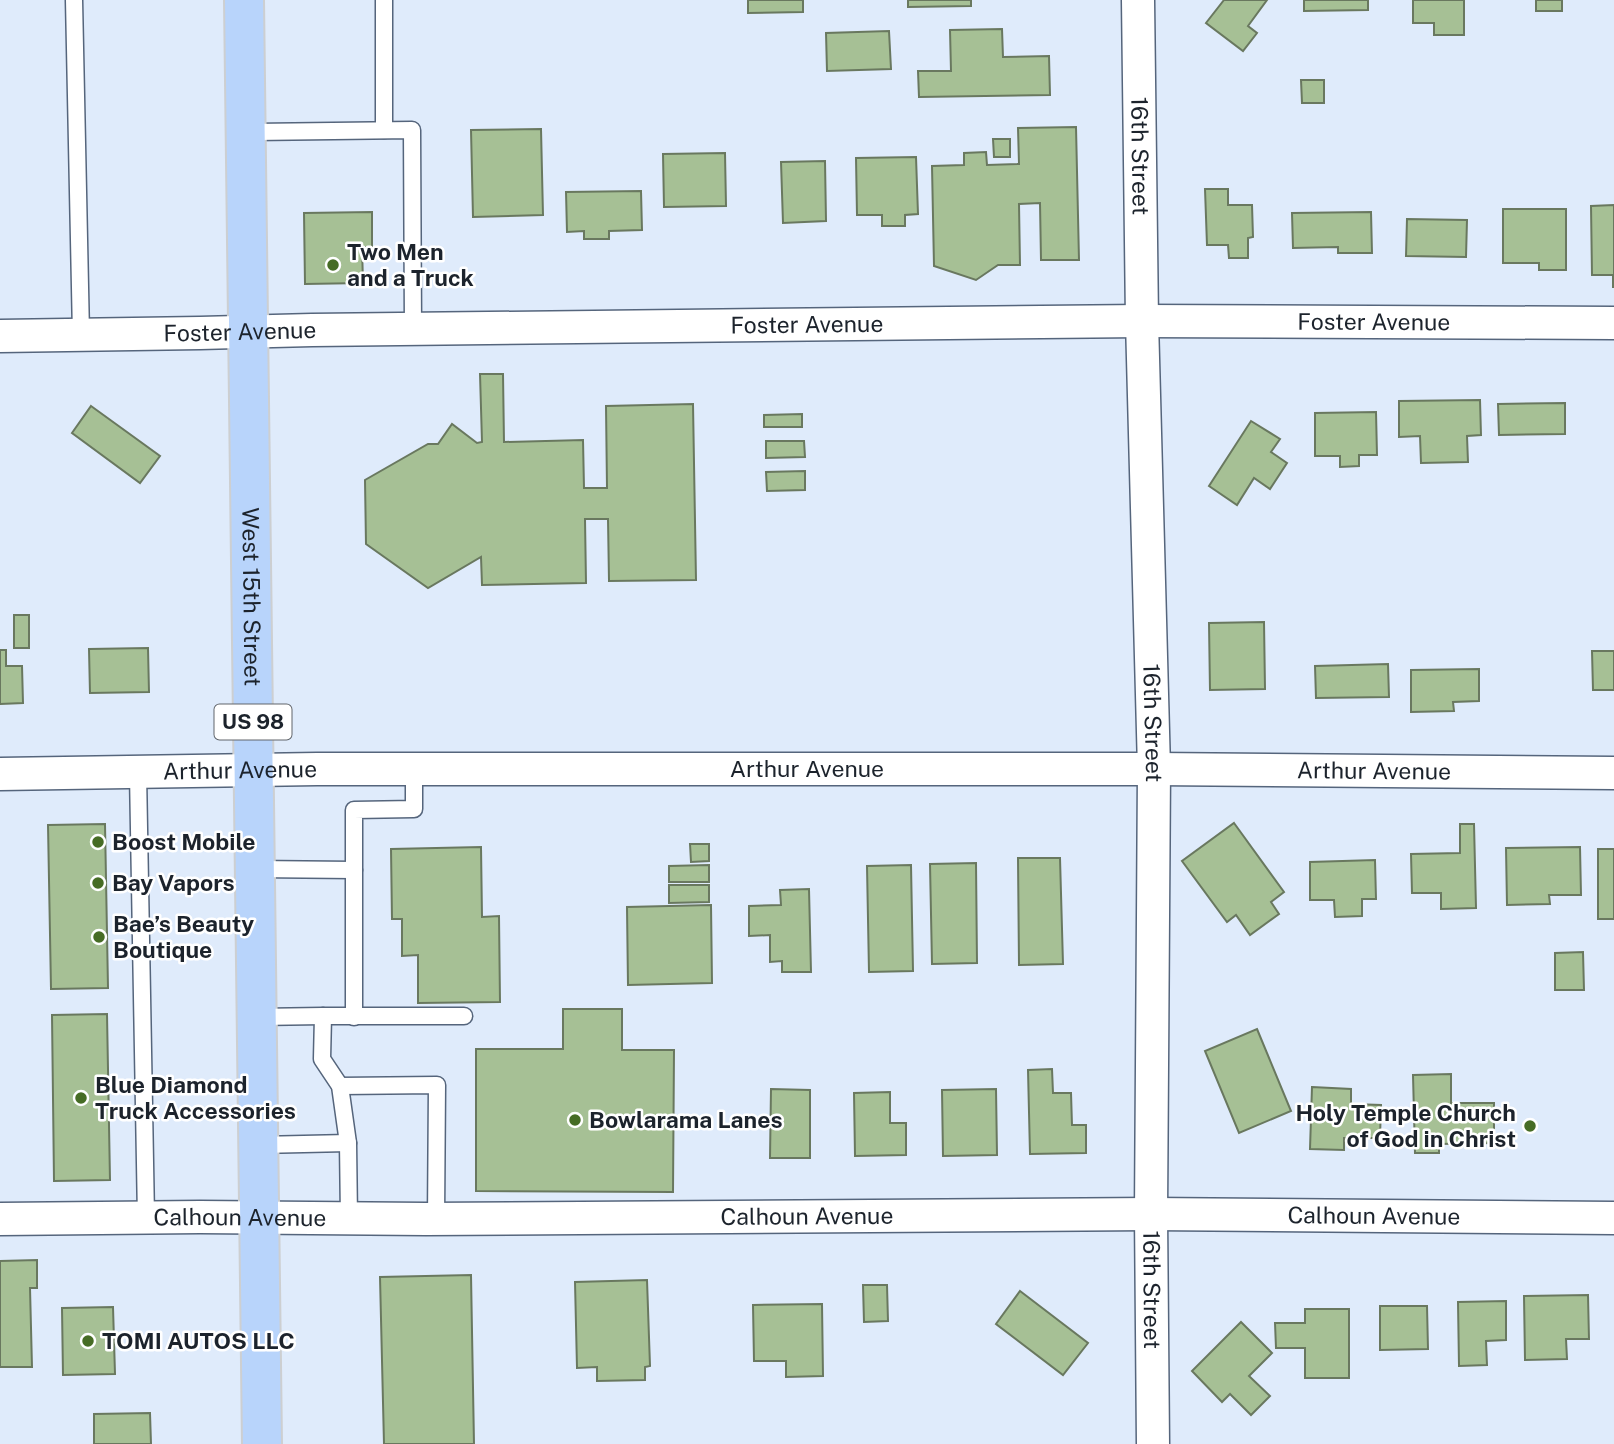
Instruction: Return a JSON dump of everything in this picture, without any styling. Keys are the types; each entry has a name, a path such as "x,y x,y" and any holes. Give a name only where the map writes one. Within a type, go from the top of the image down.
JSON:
{"highway":[{"name":"West 15th Street","path":"244,0 262,1444"}],"street":[{"name":"16th Street","path":"1138,0 1142,321 1154,769 1151,1214 1153,1444"},
{"name":"Foster Avenue","path":"0,336 1142,321 1614,323"},
{"name":"Arthur Avenue","path":"0,774 317,769 1154,769 1614,773"},
{"name":"Calhoun Avenue","path":"0,1219 1151,1214 1614,1218"}],"lane":[{"path":"74,0 81,335"},
{"path":"384,0 384,130"},
{"path":"246,132 412,130 413,329"},
{"path":"354,1017 354,810 414,809 414,769"},
{"path":"138,773 146,1218"},
{"path":"255,869 354,870"},
{"path":"323,1016 322,1059 340,1086 348,1143 349,1219"},
{"path":"257,1017 464,1016"},
{"path":"340,1086 437,1085 436,1219"},
{"path":"259,1145 348,1143"}],"building":[{"path":"748,0 803,0 803,12 748,13"},
{"path":"908,0 971,0 971,6 908,7"},
{"path":"1224,0 1267,0 1248,26 1257,33 1243,51 1206,23"},
{"path":"1304,0 1368,0 1368,10 1304,11"},
{"path":"1413,0 1464,0 1464,35 1434,35 1434,23 1413,23"},
{"path":"1536,0 1562,0 1562,11 1536,11"},
{"path":"1002,29 1003,57 1049,56 1050,95 919,97 918,71 951,71 950,30"},
{"path":"889,31 891,69 827,71 826,33"},
{"path":"1301,80 1324,80 1324,103 1302,103"},
{"path":"1076,127 1079,260 1041,260 1040,203 1019,204 1020,265 998,265 976,280 934,266 932,166 964,165 964,153 986,152 987,165 1019,164 1018,128"},
{"path":"541,129 543,215 473,217 471,130"},
{"path":"993,139 1010,139 1010,157 994,157"},
{"path":"725,153 726,206 664,207 663,154"},
{"path":"916,157 918,214 905,215 905,226 882,226 882,215 857,215 856,158"},
{"path":"825,161 826,221 783,223 781,162"},
{"path":"1205,189 1228,189 1228,205 1252,205 1253,237 1248,238 1248,258 1229,258 1228,245 1207,245"},
{"path":"641,191 642,230 609,231 609,239 584,239 584,231 567,232 566,192"},
{"path":"1614,205 1613,287 1613,275 1592,275 1591,206"},
{"path":"1503,209 1566,209 1566,270 1539,270 1539,263 1503,263"},
{"name":"Two Men and a Truck","path":"372,212 372,247 362,247 363,283 305,284 304,213"},
{"path":"1371,212 1372,253 1338,253 1338,247 1293,248 1292,213"},
{"path":"1407,219 1467,220 1466,257 1406,256"},
{"path":"480,374 503,374 504,442 583,440 584,488 607,488 606,406 693,404 696,580 609,581 608,519 585,519 586,583 482,585 481,557 428,588 366,544 365,480 428,444 438,444 452,424 477,443 482,442"},
{"path":"1480,400 1481,435 1467,436 1468,462 1421,463 1420,436 1399,437 1399,401"},
{"path":"1565,403 1565,434 1499,435 1498,404"},
{"path":"91,406 160,456 140,483 72,433"},
{"path":"1376,412 1377,455 1359,455 1359,466 1340,467 1340,456 1315,456 1315,413"},
{"path":"802,414 802,427 764,427 764,415"},
{"path":"1251,421 1280,439 1271,452 1287,463 1270,489 1254,478 1237,505 1209,486"},
{"path":"766,441 804,441 805,457 766,458"},
{"path":"805,471 805,490 767,491 766,472"},
{"path":"14,615 29,615 29,648 14,648"},
{"path":"1264,622 1265,689 1210,690 1209,623"},
{"path":"148,648 149,692 90,693 89,649"},
{"path":"0,650 6,650 6,666 22,666 23,703 0,704"},
{"path":"1592,651 1614,651 1614,690 1593,690"},
{"path":"1388,664 1389,697 1316,698 1315,666"},
{"path":"1479,669 1479,701 1453,702 1454,711 1411,712 1411,670"},
{"path":"1234,823 1284,892 1271,902 1279,914 1250,935 1236,915 1227,922 1182,861"},
{"path":"105,824 108,988 51,989 48,825"},
{"path":"1460,824 1474,824 1476,908 1441,909 1441,893 1412,893 1411,854 1460,853"},
{"path":"690,844 709,844 709,861 691,862"},
{"path":"481,847 482,917 499,916 500,1002 418,1003 418,955 402,956 402,919 392,919 391,849"},
{"path":"1580,847 1581,895 1549,895 1550,904 1507,905 1506,848"},
{"path":"1598,849 1614,849 1614,919 1598,919"},
{"path":"1018,858 1060,858 1063,964 1019,965"},
{"path":"1375,860 1376,899 1362,899 1362,916 1335,917 1334,900 1310,900 1310,862"},
{"path":"976,863 977,963 932,964 930,864"},
{"path":"709,865 709,882 669,882 669,866"},
{"path":"911,865 913,971 869,972 867,866"},
{"path":"669,885 709,885 709,902 669,903"},
{"path":"809,889 811,972 782,972 782,961 770,962 770,935 749,936 749,906 781,905 780,890"},
{"path":"711,905 712,983 628,985 627,907"},
{"path":"1583,952 1584,990 1555,990 1555,953"},
{"name":"Bowlarama Lanes","path":"563,1009 622,1009 622,1050 674,1050 673,1192 476,1191 476,1049 563,1049"},
{"name":"Blue Diamond Truck Accessories","path":"107,1014 110,1180 54,1181 52,1015"},
{"path":"1257,1029 1291,1111 1239,1133 1205,1051"},
{"path":"1052,1069 1053,1093 1071,1093 1072,1125 1086,1125 1086,1153 1030,1154 1028,1070"},
{"path":"1451,1074 1451,1103 1494,1103 1494,1143 1439,1144 1439,1153 1415,1153 1413,1075"},
{"path":"1312,1087 1351,1089 1351,1104 1381,1105 1380,1138 1344,1138 1344,1150 1310,1149"},
{"path":"771,1089 810,1090 810,1158 770,1158"},
{"path":"996,1089 997,1155 943,1156 942,1090"},
{"path":"890,1092 890,1123 906,1123 906,1155 855,1156 854,1093"},
{"path":"37,1260 37,1288 30,1288 32,1367 0,1367 0,1261"},
{"path":"471,1275 474,1444 384,1444 380,1277"},
{"path":"647,1280 650,1366 645,1367 645,1380 597,1381 597,1367 577,1368 575,1282"},
{"path":"863,1285 887,1285 888,1321 864,1322"},
{"path":"1020,1291 1088,1343 1063,1375 996,1324"},
{"path":"1588,1295 1589,1339 1566,1339 1567,1359 1525,1360 1524,1296"},
{"path":"1506,1301 1506,1340 1486,1341 1487,1365 1459,1366 1458,1302"},
{"path":"822,1304 823,1376 786,1377 786,1361 754,1361 753,1305"},
{"path":"1380,1306 1427,1306 1428,1349 1380,1350"},
{"name":"TOMI AUTOS LLC","path":"113,1307 115,1374 63,1375 62,1308"},
{"path":"1305,1309 1349,1309 1349,1378 1305,1378 1305,1348 1276,1348 1275,1323 1305,1323"},
{"path":"1241,1322 1272,1353 1249,1376 1270,1396 1251,1415 1230,1394 1222,1402 1192,1371"},
{"path":"150,1413 151,1444 94,1444 94,1414"}],"place":[{"name":"Two Men and a Truck","path":"333,265"},
{"name":"Boost Mobile","path":"98,842"},
{"name":"Bay Vapors","path":"98,883"},
{"name":"Bae’s Beauty Boutique","path":"99,937"},
{"name":"Blue Diamond Truck Accessories","path":"81,1098"},
{"name":"Bowlarama Lanes","path":"575,1120"},
{"name":"Holy Temple Church of God in Christ","path":"1530,1126"},
{"name":"TOMI AUTOS LLC","path":"88,1341"}]}
